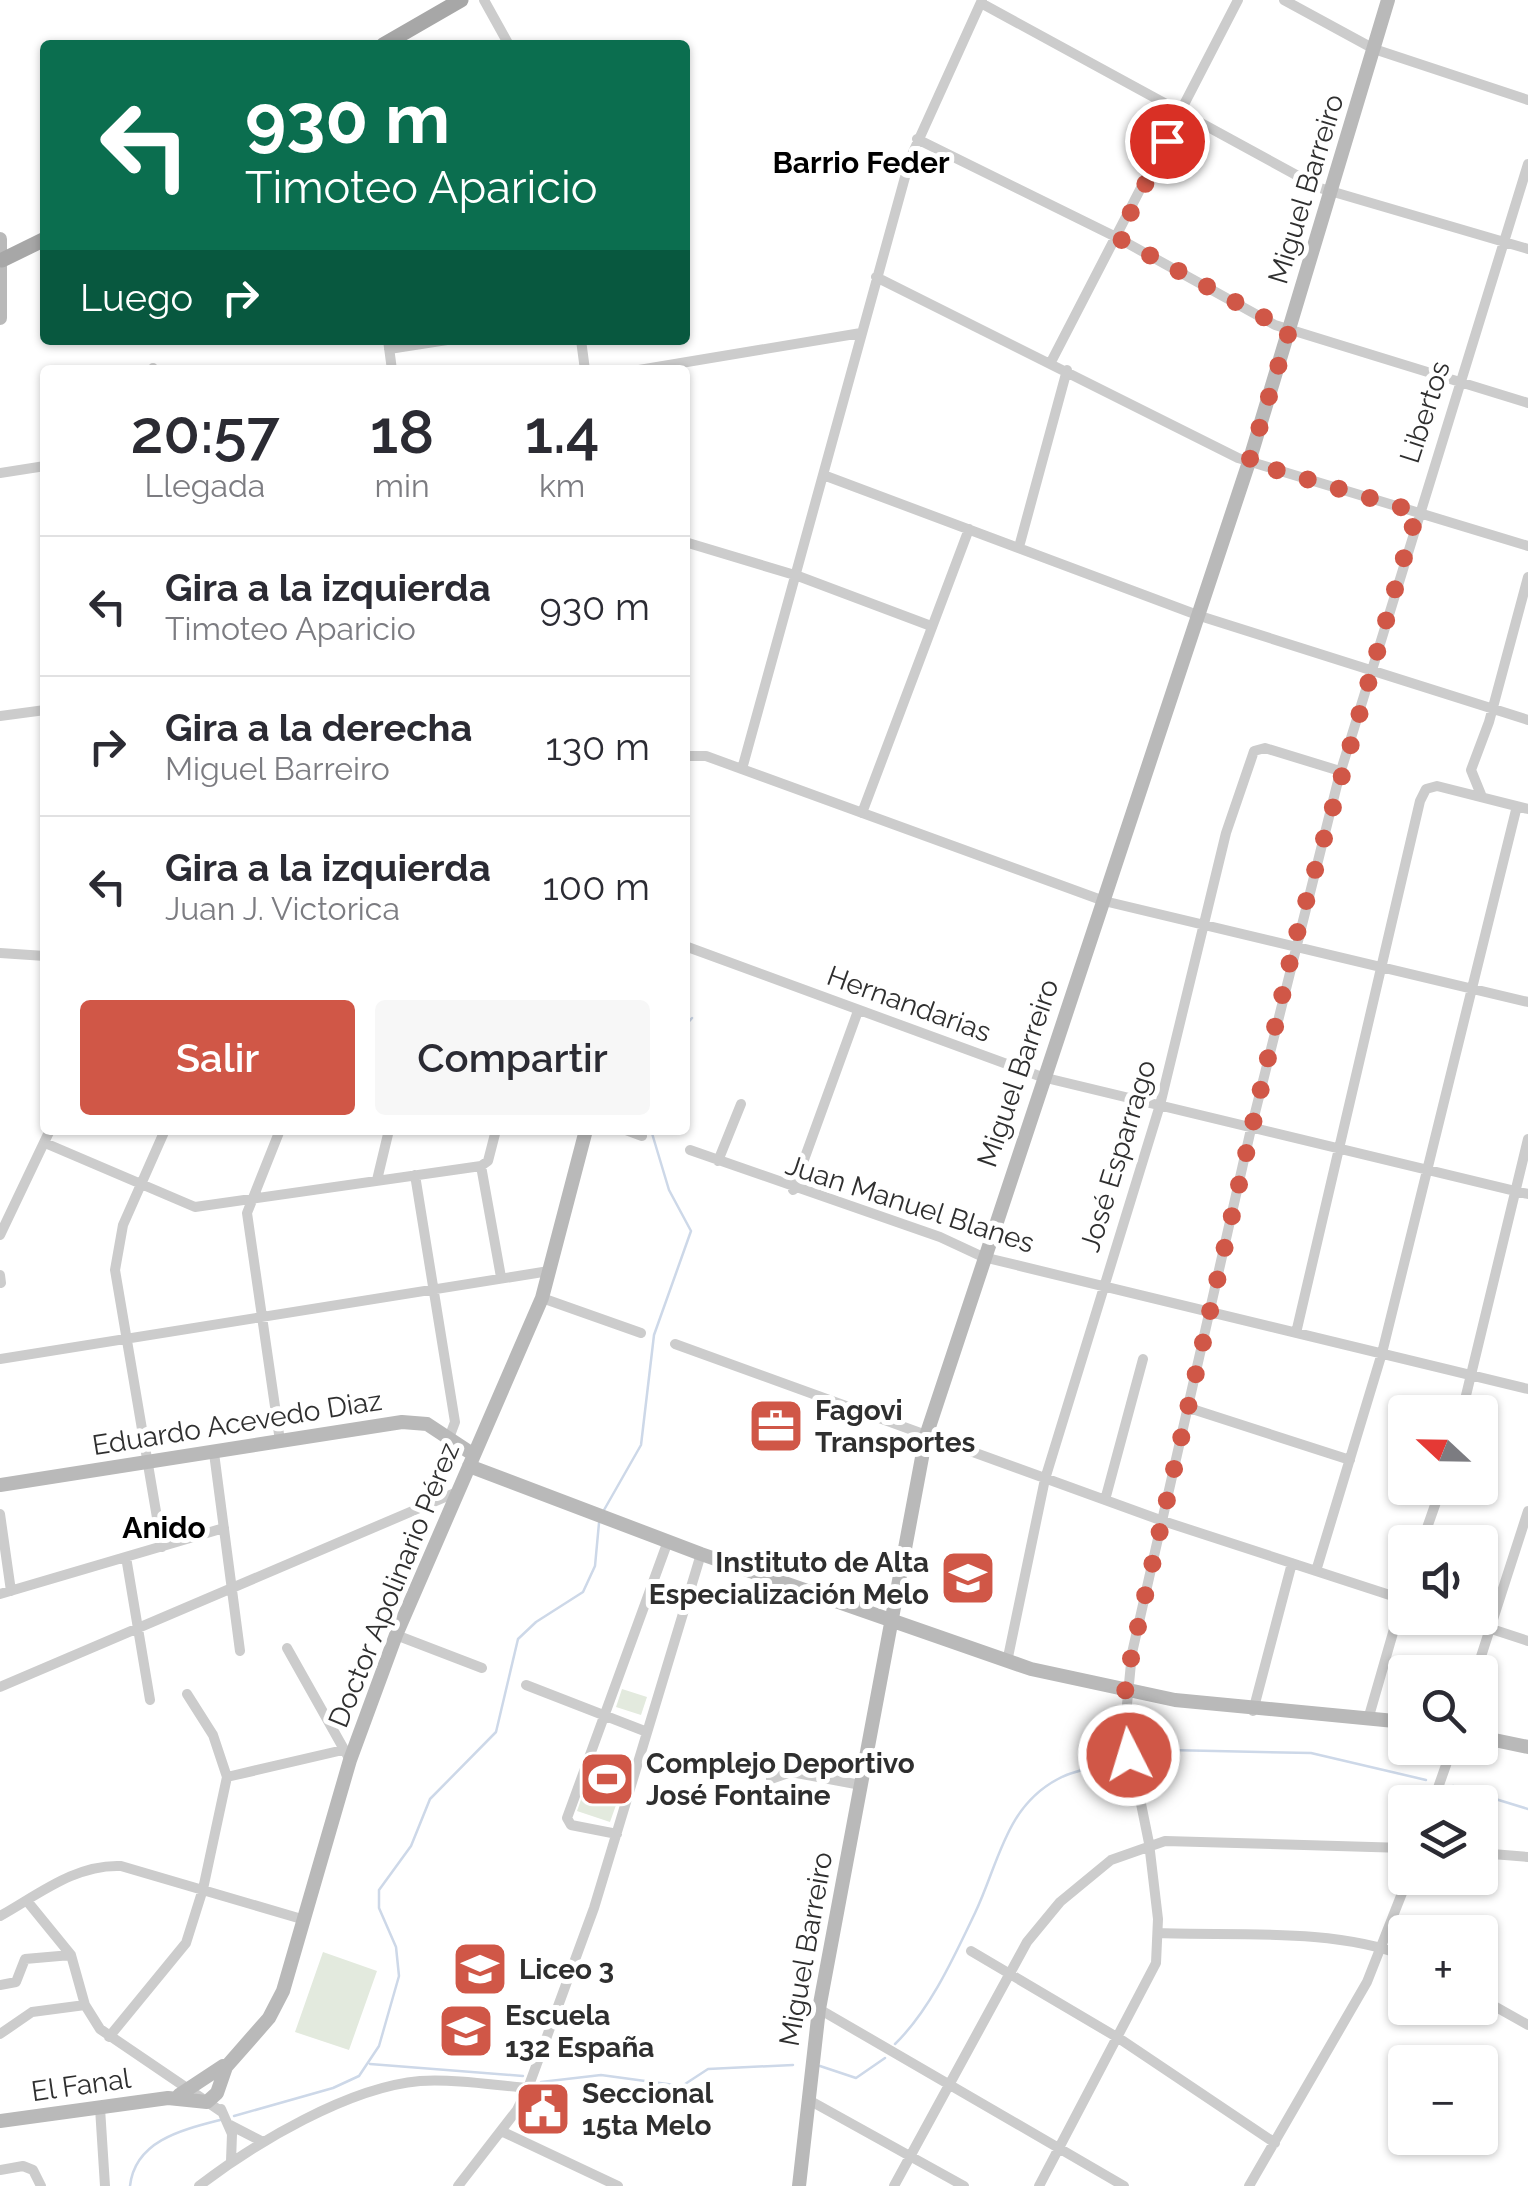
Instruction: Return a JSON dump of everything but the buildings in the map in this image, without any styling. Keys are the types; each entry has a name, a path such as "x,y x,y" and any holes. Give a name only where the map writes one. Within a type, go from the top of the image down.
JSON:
{"main road":[{"path":"393,40 461,0"},
{"path":"2,260 40,241"}],"street":[{"path":"484,0 505,40"},
{"path":"1051,362 1238,0"},
{"path":"1284,0 1374,49 1528,100"},
{"name":"Miguel Barreiro","path":"799,2186 819,2009 926,1436 1042,1076 1200,616 1388,0"},
{"path":"742,770 826,476 860,333 917,139 982,2 1332,192 1528,249"},
{"path":"917,139 1118,238 1289,331 1528,403"},
{"name":"Libertos","path":"1039,2186 1151,1978 1159,1932 1149,1843 1124,1726 1125,1692 1294,944 1340,771 1417,512 1528,164"},
{"path":"0,238 0,318"},
{"path":"876,277 1249,462 1528,546"},
{"path":"669,365 860,333"},
{"path":"1019,547 1067,370"},
{"path":"0,473 40,467"},
{"path":"826,476 1200,616 1528,720"},
{"path":"862,813 970,529"},
{"path":"690,544 798,576 930,626"},
{"path":"1482,797 1471,770 1528,577"},
{"path":"0,716 40,711"},
{"name":"José Esparrago","path":"1007,1662 1044,1479 1160,1105 1226,833 1254,751 1264,748 1340,771"},
{"path":"690,756 706,756 1104,901 1528,1002"},
{"path":"1296,1333 1426,789 1437,786 1522,808 1382,1353 1316,1571"},
{"name":"Hernandarias","path":"690,948 1042,1076 1528,1194"},
{"path":"0,953 40,956"},
{"path":"792,1190 858,1010"},
{"path":"718,1161 741,1104"},
{"path":"0,1235 48,1135"},
{"path":"162,1546 126,1338 116,1248 164,1135"},
{"path":"278,1135 247,1212 280,1441"},
{"path":"377,1180 387,1135"},
{"path":"45,1142 195,1208 481,1166 488,1160 495,1135"},
{"name":"Doctor Apolinario Pérez","path":"210,2097 226,2067 277,2005 305,1920 347,1755 542,1298 585,1135"},
{"path":"1466,1395 1528,1139"},
{"name":"Juan Manuel Blanes","path":"690,1150 792,1190 923,1231 983,1257 1528,1389"},
{"path":"481,1166 501,1278"},
{"path":"416,1176 455,1422 449,1438"},
{"path":"0,1359 550,1271"},
{"path":"0,1275 1,1283"},
{"path":"542,1298 641,1334"},
{"path":"676,1344 1163,1521 1388,1592"},
{"path":"1104,1500 1142,1359"},
{"path":"1190,1408 1350,1460"},
{"name":"Eduardo Acevedo Diaz","path":"0,1485 418,1422 449,1438 472,1460 668,1542 1007,1662 1125,1692 1253,1711 1388,1719"},
{"path":"214,1452 240,1651"},
{"path":"0,1687 458,1492"},
{"path":"1498,1603 1528,1511"},
{"path":"0,1514 6,1593 224,1528"},
{"path":"617,1834 568,1822 668,1542"},
{"path":"458,2186 501,2131 528,2088 617,1834 701,1554"},
{"path":"126,1557 150,1700"},
{"path":"1253,1711 1292,1563"},
{"path":"1498,1631 1528,1641"},
{"path":"396,1635 482,1668"},
{"path":"1369,1716 1393,1635"},
{"path":"228,1777 347,1755 287,1648"},
{"path":"526,1685 647,1732"},
{"path":"109,2037 186,1943 203,1889 228,1777 213,1735 187,1694"},
{"path":"1498,1741 1528,1748"},
{"path":"771,1779 791,1772 861,1785"},
{"path":"894,2186 1008,1974 1043,1922 1090,1874 1149,1843 1388,1848"},
{"path":"1498,1854 1528,1857"},
{"path":"0,1916 72,1874 103,1865 203,1889 305,1920"},
{"path":"1249,2186 1384,1948 1402,1895"},
{"path":"26,1902 71,1956 84,2005 109,2037 193,2085 222,2112 234,2146 231,2161"},
{"path":"1159,1932 1388,1950"},
{"path":"970,1951 1120,2039 1275,2143"},
{"path":"0,1985 16,1982 25,1959 71,1956"},
{"path":"0,2034 32,2012 84,2005"},
{"path":"1498,2008 1528,2025"},
{"path":"819,2009 1124,2186"},
{"name":"Doctor Apolinario Pérez","path":"168,2098 239,2052"},
{"path":"199,2186 231,2161 312,2118 396,2085 443,2082 528,2088"},
{"path":"193,2085 210,2097"},
{"path":"168,2098 210,2097"},
{"name":"El Fanal","path":"0,2121 168,2098"},
{"path":"807,2100 964,2186"},
{"path":"100,2108 105,2186"},
{"path":"228,2124 264,2143"},
{"path":"501,2131 618,2186"},
{"path":"0,2170 24,2166 33,2170 41,2186"}],"shaded area":[{"path":"622,1689 647,1697 641,1715 616,1707"},
{"name":"Complejo Deportivo José Fontaine","path":"598,1752 631,1763 610,1822 577,1811"},
{"path":"323,1952 377,1971 349,2050 295,2032"}],"waterway":[{"path":"604,1510 641,1445 654,1335 691,1231 669,1190 652,1135"},
{"path":"234,2116 333,2088 359,2076 379,2046 399,1976 396,1947 379,1908 379,1890 411,1846 430,1799 496,1732 518,1639 536,1622 583,1592 595,1566 599,1523"},
{"path":"1136,1756 1169,1750 1311,1753 1426,1780"},
{"path":"895,2044 940,1982 975,1913 1006,1838 1026,1805 1066,1775 1125,1760"},
{"path":"1498,1800 1528,1809"},
{"path":"820,2066 856,2078 885,2058"},
{"path":"370,2064 523,2076"},
{"path":"541,2082 601,2075 682,2086 708,2069 793,2065"},
{"path":"130,2186 134,2171 150,2148 176,2133 220,2120"}],"place":[{"name":"Fagovi Transportes","path":"776,1426"},
{"name":"Instituto de Alta Especialización Melo","path":"968,1578"},
{"name":"Complejo Deportivo José Fontaine","path":"607,1779"},
{"name":"Liceo 3","path":"480,1969"},
{"name":"Escuela 132 España","path":"466,2031"},
{"name":"Seccional 15ta Melo","path":"543,2109"}],"district":[{"name":"Barrio Feder","path":"861,162"},
{"name":"Anido","path":"164,1527"}],"route":[{"path":"1129,1755 1124,1726 1132,1653 1251,1129 1338,777 1417,512 1249,462 1289,331 1118,238 1167,141"}]}
